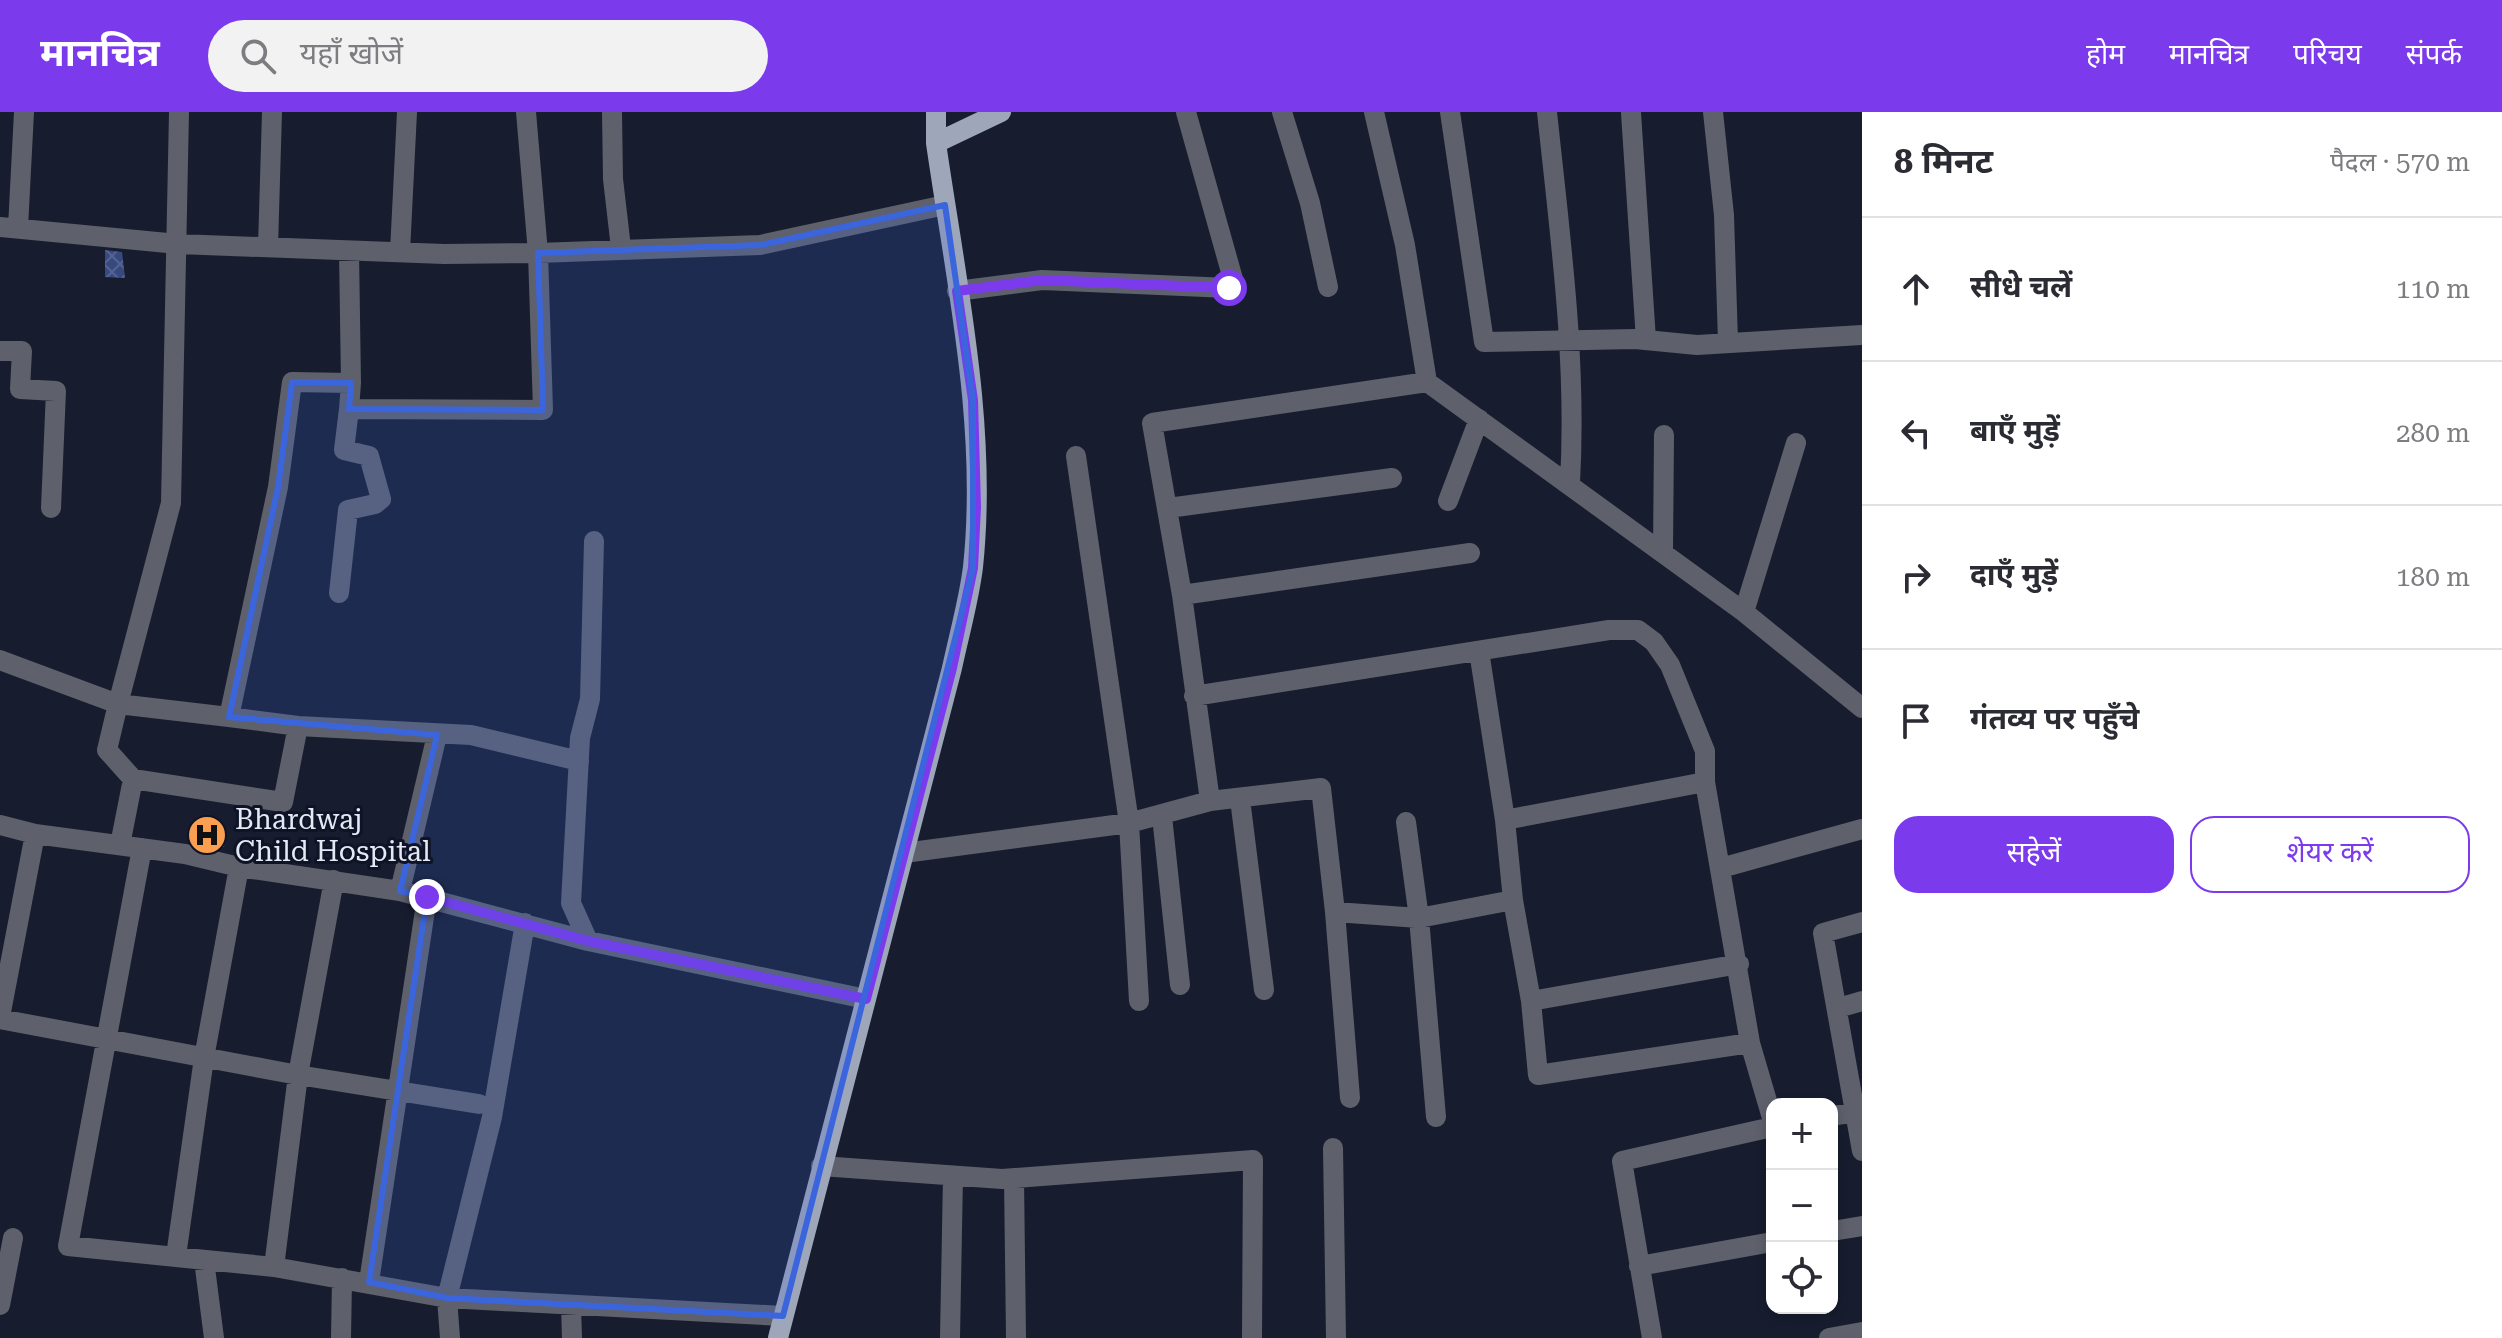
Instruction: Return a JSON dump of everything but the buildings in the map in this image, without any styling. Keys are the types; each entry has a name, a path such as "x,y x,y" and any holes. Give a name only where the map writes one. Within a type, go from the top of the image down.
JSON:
{"main road":[{"path":"778,1338 952,668 973,568 976,507 973,400 936,143 936,112"},
{"path":"936,143 1001,112"}],"street":[{"path":"24,112 9,228 178,244 349,251 538,253 760,245 945,205"},
{"path":"179,112 171,503 107,750 133,779 283,802 298,726"},
{"path":"268,247 272,112"},
{"path":"400,252 407,112"},
{"path":"349,409 543,410 538,253 526,112"},
{"path":"612,112 613,179 621,248"},
{"path":"957,291 1042,280 1229,288 1233,279 1186,112"},
{"path":"1282,112 1310,203 1328,287"},
{"path":"1374,112 1405,245 1427,382"},
{"path":"1450,112 1484,342 1646,340 1697,345 1862,335"},
{"path":"1547,112 1571,340 1574,410 1570,483"},
{"path":"1713,112 1724,215 1728,342"},
{"path":"1631,113 1646,340"},
{"path":"339,593 348,510 375,504 381,499 369,456 352,455 344,450 351,383 349,251"},
{"path":"0,351 22,351 20,389 56,391 51,508"},
{"path":"229,717 278,487 292,382 351,383"},
{"path":"1210,801 1182,595 1152,423 1427,382 1744,612 1862,708"},
{"path":"1448,501 1479,419"},
{"path":"1663,552 1664,435"},
{"path":"1744,612 1796,443"},
{"path":"1076,456 1129,823 1139,1001"},
{"path":"1168,508 1392,478"},
{"path":"588,941 571,903 579,761 590,699 594,541"},
{"path":"1182,595 1470,553"},
{"path":"1194,696 1609,630 1638,630 1654,642 1670,665 1705,751 1705,782 1739,964 1750,1043 1766,1098"},
{"path":"1479,651 1505,820 1513,900 1531,1001 1538,1075 1750,1043"},
{"path":"0,660 118,704 298,726 471,735 579,761"},
{"path":"400,891 437,735"},
{"path":"120,845 133,779"},
{"path":"1505,820 1705,782"},
{"path":"904,853 1129,823 1210,801 1321,788 1350,1098"},
{"path":"1240,799 1264,990"},
{"path":"1162,816 1180,985"},
{"path":"1406,822 1419,918 1436,1117"},
{"path":"0,825 35,834 142,848 239,867 400,891 588,941 866,999"},
{"path":"1721,868 1862,829"},
{"path":"35,834 0,1018 298,1075 479,1104"},
{"path":"142,848 68,1246 274,1267 447,1298 783,1316"},
{"path":"176,1256 204,1058 239,867"},
{"path":"274,1267 298,1075 334,880"},
{"path":"369,1282 427,897"},
{"path":"1335,912 1419,918 1513,900"},
{"path":"1862,922 1823,933 1858,1112 1862,1151"},
{"path":"450,1338 447,1298 492,1117 525,923"},
{"path":"1531,1001 1739,964"},
{"path":"1838,1008 1862,1001"},
{"path":"1838,1115 1858,1112"},
{"path":"1652,1338 1622,1161 1766,1128"},
{"path":"1333,1148 1336,1338"},
{"path":"821,1166 1014,1178 1253,1160 1252,1338"},
{"path":"950,1338 953,1176"},
{"path":"1014,1178 1016,1338"},
{"path":"1838,1230 1862,1226"},
{"path":"0,1305 13,1238"},
{"path":"1639,1266 1766,1243"},
{"path":"204,1260 214,1338"},
{"path":"341,1338 342,1278"},
{"path":"571,1305 572,1338"},
{"path":"1829,1338 1862,1332"}],"highlighted area":[{"path":"945,205 973,400 973,568 783,1316 447,1298 369,1282 427,897 400,891 437,735 229,717 278,487 292,382 351,383 349,409 543,410 538,253 760,245"}],"place":[{"name":"Bhardwaj Child Hospital","path":"207,835"}],"route":[{"path":"427,897 588,941 866,999 952,668 973,568 976,507 973,400 957,291 1042,280 1229,288"}]}
